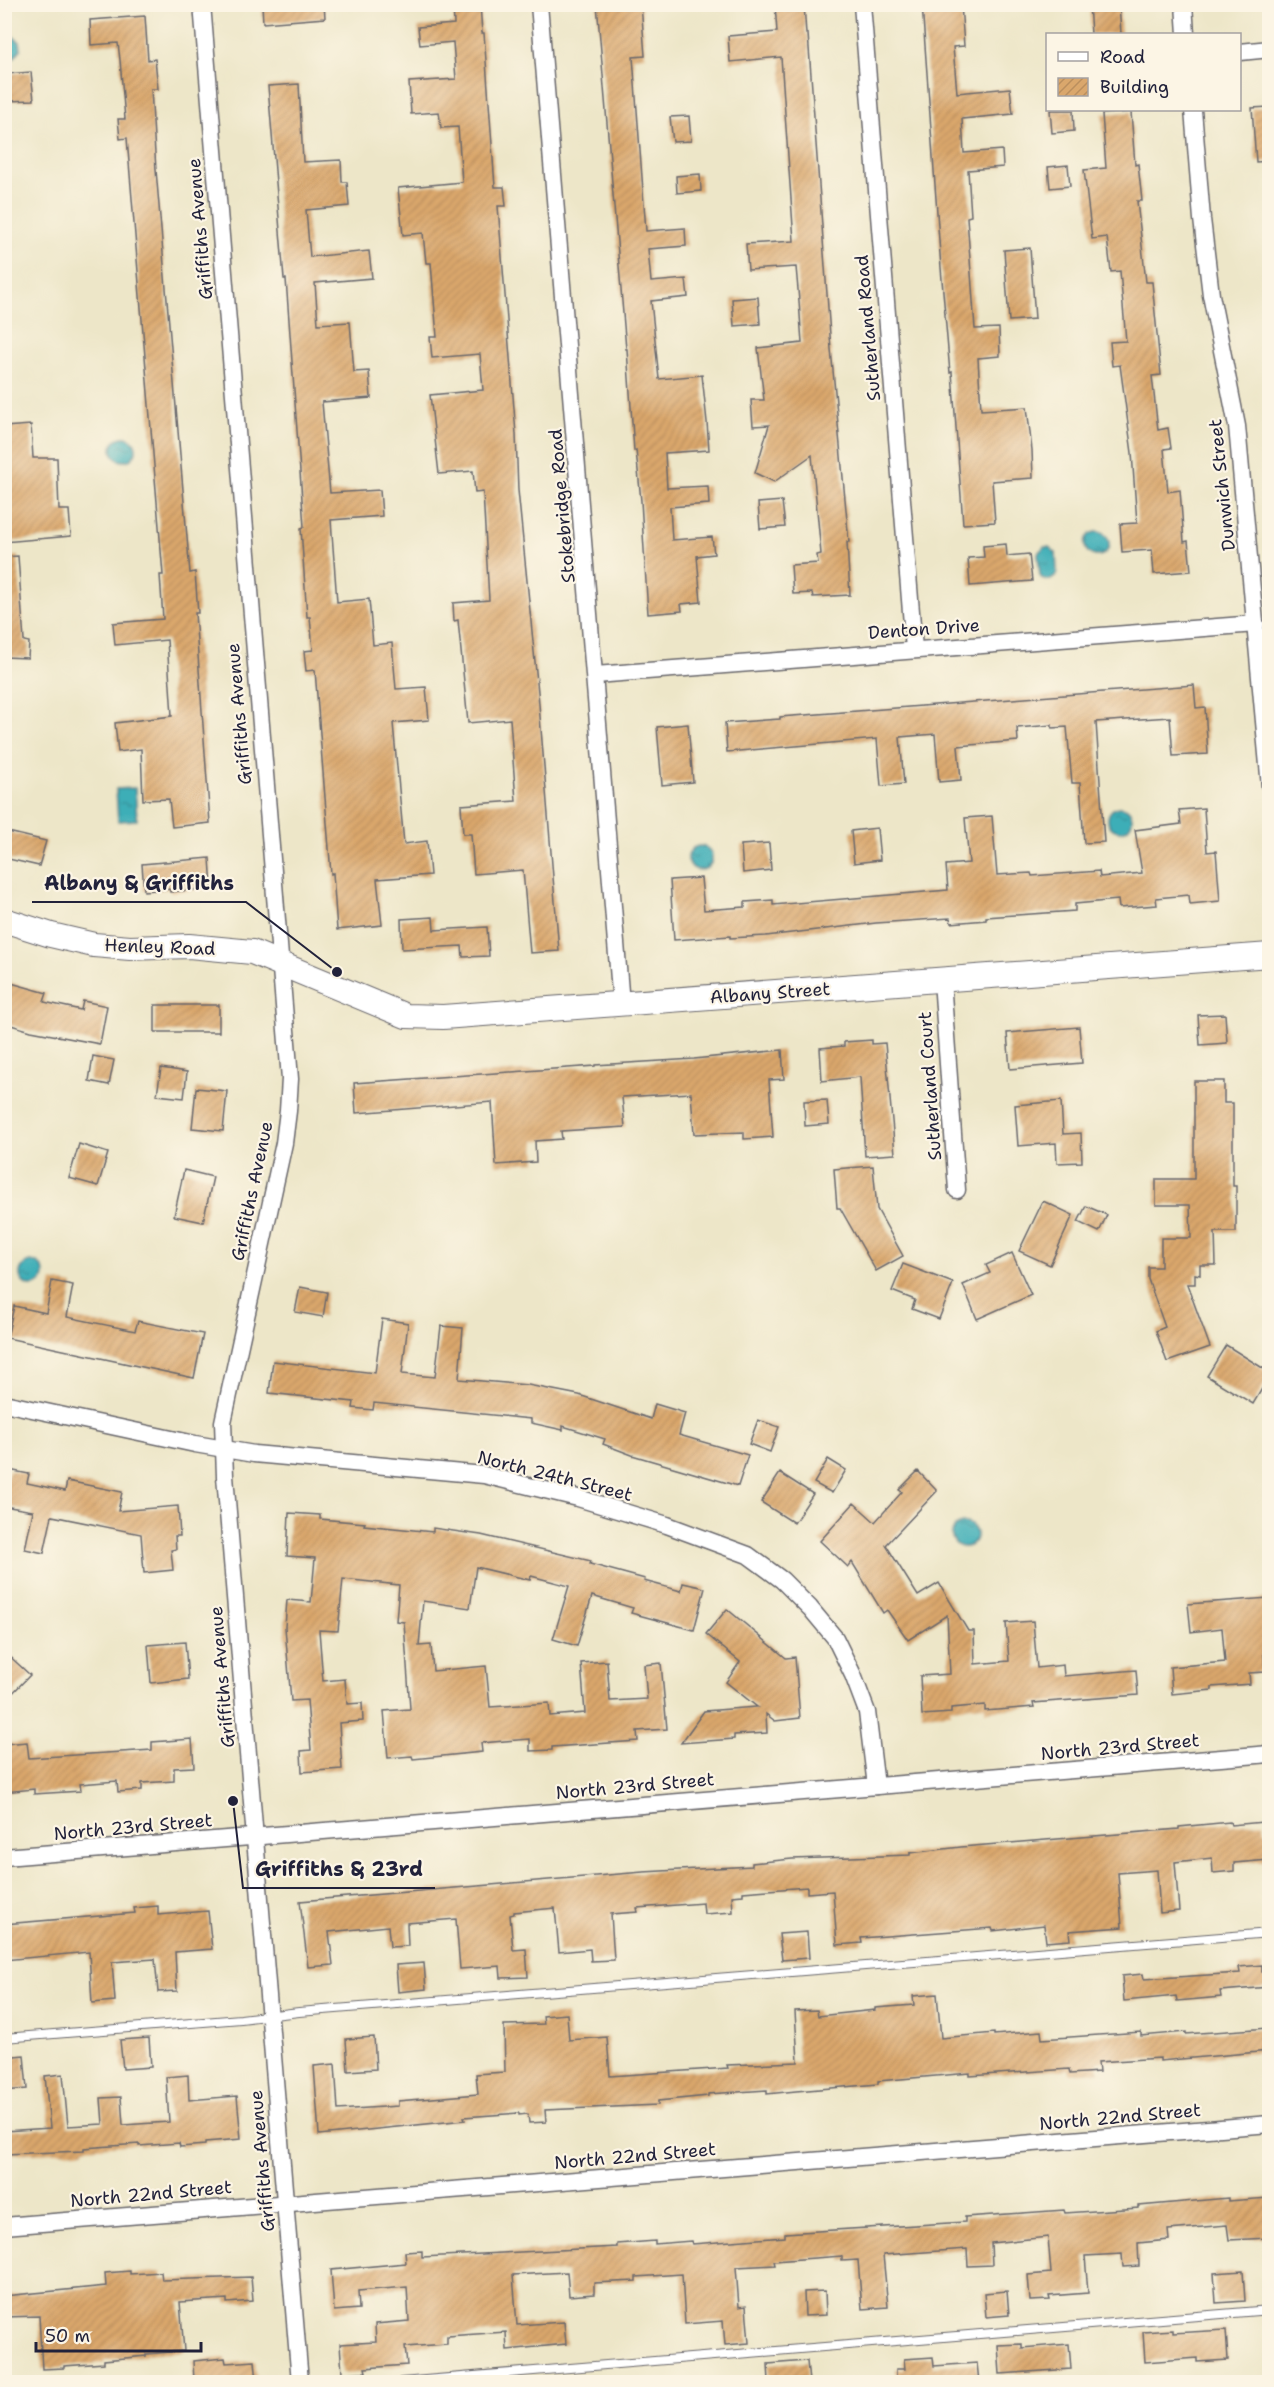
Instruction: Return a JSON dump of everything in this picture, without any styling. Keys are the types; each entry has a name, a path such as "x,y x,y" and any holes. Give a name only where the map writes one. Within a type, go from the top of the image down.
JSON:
{"street":[{"name":"Griffiths Avenue","path":"202,4 290,1079 284,1143 223,1422 254,1836 300,2382"},
{"name":"Stokebridge Road","path":"539,4 621,1004"},
{"name":"Sutherland Road","path":"862,4 914,649"},
{"path":"1184,4 1186,33"},
{"path":"1241,52 1269,49"},
{"name":"Dunwich Street","path":"1192,111 1211,296 1237,426 1269,787"},
{"name":"Denton Drive","path":"595,675 1256,624"},
{"name":"Henley Road","path":"4,920 51,935 94,945 130,948 189,946 242,950 281,964"},
{"name":"Albany Street","path":"281,964 405,1016 443,1017 1269,955"},
{"name":"Sutherland Court","path":"942,980 957,1190"},
{"name":"North 24th Street","path":"4,1403 254,1454 484,1475 578,1498 656,1522 748,1555 782,1580 835,1638 853,1675 867,1712 876,1786"},
{"name":"North 23rd Street","path":"4,1857 1269,1754"},
{"name":"North 22nd Street","path":"4,2226 1269,2124"}],"lane":[{"path":"4,2038 1269,1933"},
{"path":"400,2382 1269,2310"}],"water":[{"path":"11,35 20,42 21,49 14,58 5,58 5,36"},
{"path":"124,437 133,440 136,449 133,458 124,461 115,458 112,449 115,440"},
{"path":"1097,532 1102,533 1108,539 1108,549 1102,555 1097,556 1092,555 1086,549 1085,544 1086,539 1092,533"},
{"path":"1044,547 1049,547 1056,553 1057,573 1047,580 1040,576 1038,553"},
{"path":"135,788 137,820 118,821 116,789"},
{"path":"1120,807 1125,808 1131,814 1131,824 1125,830 1120,831 1115,830 1109,824 1108,819 1109,814 1115,808"},
{"path":"700,846 709,849 712,858 709,867 700,870 691,867 688,858 691,849"},
{"path":"32,1262 37,1263 43,1269 43,1279 37,1285 32,1286 27,1285 21,1279 20,1274 21,1269 27,1263"},
{"path":"964,1523 969,1524 975,1530 975,1540 969,1546 964,1547 959,1546 953,1540 952,1535 953,1530 959,1524"}],"building":[{"path":"262,4 324,4 325,18 263,23"},
{"path":"453,4 480,4 495,187 504,187 506,206 498,206 516,434 518,490 538,692 559,951 530,953 523,870 474,874 471,834 463,834 461,805 516,801 510,719 468,723 458,620 454,621 453,603 489,600 483,492 475,493 473,471 439,474 430,395 483,390 480,354 432,358 430,337 437,337 431,263 426,263 423,233 403,235 398,188 462,182 458,127 441,128 439,112 411,114 409,82 456,79 453,42 420,45 418,27 454,24"},
{"path":"597,4 641,4 645,56 633,57 646,231 685,228 686,246 648,249 651,282 686,279 688,297 651,301 659,379 702,375 707,422 709,450 665,453 667,488 708,486 709,504 670,507 672,540 712,537 714,554 697,556 701,602 681,604 682,611 648,614 641,501 636,450 634,451"},
{"path":"775,4 804,4 806,34 808,34 831,349 849,542 847,542 850,595 813,597 812,593 793,594 791,565 818,563 817,555 821,554 812,455 774,482 755,473 769,425 753,426 751,400 764,400 758,348 802,343 796,267 748,270 746,244 794,241 781,57 730,62 728,36 777,32"},
{"path":"922,4 961,4 964,46 953,47 957,93 1010,88 1013,114 962,119 964,153 1002,150 1003,167 968,170 971,216 967,217 975,329 999,328 1000,356 978,358 981,410 1027,407 1032,450 1033,478 992,481 995,522 963,524 952,372 950,373 941,268"},
{"path":"1089,4 1119,4 1121,33 1091,33"},
{"path":"145,16 148,60 155,59 158,89 151,89 156,170 190,573 195,572 198,613 195,613 210,823 172,827 169,799 143,800 141,749 118,752 115,723 172,716 167,640 115,645 113,623 163,619 160,575 163,575 127,138 120,139 118,119 125,119 118,43 91,45 90,20"},
{"path":"31,72 34,100 8,101 6,74"},
{"path":"299,84 303,162 341,160 342,182 347,182 349,206 306,210 310,257 369,251 372,278 315,283 318,324 350,322 354,372 369,371 371,398 322,402 330,493 380,490 382,516 331,520 337,602 369,599 373,645 392,643 396,689 426,687 429,720 393,723 404,844 427,841 430,875 377,879 382,925 337,930 315,670 306,671 304,651 313,650 310,617 307,617 301,528 304,527 286,279 284,279 268,86"},
{"path":"1269,107 1269,161 1256,162 1252,108"},
{"path":"1050,111 1073,111 1074,131 1052,133"},
{"path":"1131,112 1135,165 1138,164 1142,201 1137,201 1146,282 1152,282 1161,375 1152,376 1158,430 1168,428 1171,448 1164,449 1168,492 1180,490 1184,542 1188,541 1191,571 1154,574 1152,550 1122,552 1120,524 1137,523 1132,453 1120,365 1112,366 1110,342 1126,341 1120,271 1111,272 1107,237 1092,239 1084,170 1106,168 1102,114"},
{"path":"689,116 691,141 673,142 670,117"},
{"path":"1068,165 1070,186 1050,188 1048,167"},
{"path":"700,174 701,191 677,193 676,176"},
{"path":"1030,248 1035,319 1009,321 1004,250"},
{"path":"758,297 760,324 734,326 732,299"},
{"path":"31,425 33,458 57,458 59,510 69,510 71,536 4,542 4,427"},
{"path":"782,501 785,527 760,529 758,503"},
{"path":"1006,544 1007,556 1029,554 1032,581 970,586 968,558 984,557 983,546"},
{"path":"18,556 24,641 29,642 28,658 4,657 4,557"},
{"path":"1194,685 1196,708 1205,707 1208,754 1173,756 1170,717 1096,722 1104,842 1084,843 1080,783 1072,783 1067,727 1052,728 1052,725 1017,728 1018,741 958,746 961,780 939,782 935,734 900,737 904,784 881,786 877,739 727,752 725,723"},
{"path":"688,724 693,782 662,785 657,727"},
{"path":"1204,808 1207,852 1216,851 1220,901 1190,904 1189,895 1156,898 1157,905 1119,908 1118,900 1075,904 1075,911 986,917 986,920 951,923 950,918 876,923 766,936 674,940 670,880 701,878 704,910 745,907 745,902 773,900 773,905 948,890 946,865 969,863 965,818 992,816 997,875 1031,873 1032,876 1099,871 1100,877 1142,873 1135,830 1181,824 1179,810"},
{"path":"877,828 880,860 854,863 851,831"},
{"path":"4,831 46,841 39,866 4,858"},
{"path":"769,843 771,870 743,873 741,845"},
{"path":"210,858 212,888 170,892 169,889 144,891 142,864"},
{"path":"433,917 434,930 487,927 489,956 463,957 462,946 402,949 401,919"},
{"path":"4,981 47,993 44,1002 81,1010 83,1001 107,1006 100,1044 31,1031 4,1023"},
{"path":"155,1005 219,1005 219,1032 155,1032"},
{"path":"1225,1014 1227,1043 1200,1045 1198,1015"},
{"path":"1079,1027 1082,1063 1010,1069 1007,1033"},
{"path":"872,1040 872,1044 885,1043 895,1154 865,1156 860,1077 822,1081 820,1048 844,1046 844,1042"},
{"path":"782,1050 784,1079 769,1080 773,1137 744,1139 744,1132 694,1134 691,1093 622,1097 625,1127 561,1131 562,1139 535,1141 536,1162 496,1165 492,1102 356,1113 354,1083 694,1059"},
{"path":"93,1056 114,1060 109,1085 89,1081"},
{"path":"161,1068 187,1072 184,1098 157,1095"},
{"path":"1194,1081 1224,1081 1224,1103 1233,1103 1233,1186 1236,1186 1236,1232 1215,1232 1216,1265 1200,1265 1200,1275 1195,1274 1195,1284 1187,1284 1210,1347 1167,1362 1156,1331 1165,1327 1148,1279 1148,1267 1161,1267 1161,1238 1191,1238 1190,1205 1156,1205 1156,1179 1194,1179"},
{"path":"196,1088 227,1091 223,1131 192,1128"},
{"path":"827,1100 829,1124 805,1126 804,1101"},
{"path":"1061,1101 1063,1134 1081,1133 1082,1162 1057,1163 1056,1143 1018,1146 1015,1105"},
{"path":"79,1144 108,1153 98,1186 69,1178"},
{"path":"873,1166 877,1209 903,1256 876,1271 840,1208 837,1208 834,1169"},
{"path":"184,1170 213,1177 203,1222 174,1216"},
{"path":"1043,1201 1073,1215 1050,1265 1019,1251"},
{"path":"1086,1206 1107,1215 1099,1232 1078,1222"},
{"path":"1012,1253 1031,1295 977,1319 963,1285 990,1273 986,1265"},
{"path":"903,1264 953,1283 939,1319 912,1309 915,1300 892,1291"},
{"path":"52,1281 73,1285 67,1317 135,1331 138,1321 203,1334 194,1378 7,1338 14,1306 46,1313"},
{"path":"300,1287 327,1292 323,1317 295,1312"},
{"path":"382,1319 408,1323 402,1374 435,1377 441,1326 463,1328 459,1379 528,1385 579,1395 651,1419 655,1404 685,1413 679,1435 748,1455 738,1486 632,1455 603,1444 605,1439 563,1426 563,1430 531,1423 531,1419 374,1403 373,1410 353,1408 354,1402 269,1393 273,1361 375,1373"},
{"path":"1226,1345 1269,1372 1269,1377 1253,1404 1207,1376"},
{"path":"758,1420 779,1427 770,1452 749,1444"},
{"path":"828,1459 846,1470 832,1493 814,1483"},
{"path":"9,1470 29,1474 27,1483 65,1491 67,1481 122,1492 118,1511 178,1506 180,1536 175,1536 176,1549 171,1550 173,1570 144,1573 141,1534 52,1516 44,1553 25,1549 33,1511 4,1506 4,1491"},
{"path":"918,1471 937,1491 886,1545 918,1596 939,1583 968,1631 974,1631 975,1664 1009,1661 1006,1623 1033,1621 1037,1668 1063,1665 1064,1676 1136,1670 1138,1695 1033,1703 1034,1707 985,1711 985,1705 951,1708 951,1713 922,1715 920,1676 950,1674 947,1615 908,1640 887,1610 883,1613 852,1562 848,1567 820,1541 854,1503 875,1522 902,1492 899,1490"},
{"path":"780,1473 813,1494 794,1523 761,1502"},
{"path":"289,1513 320,1515 320,1519 365,1523 364,1525 433,1532 433,1528 481,1535 591,1561 590,1564 681,1591 683,1583 705,1588 694,1630 631,1613 633,1608 592,1596 577,1646 553,1639 569,1586 531,1576 530,1580 476,1567 470,1608 423,1601 419,1646 431,1645 433,1671 486,1666 490,1707 549,1703 550,1716 585,1713 581,1663 607,1661 610,1701 647,1699 644,1665 661,1663 667,1729 637,1731 638,1741 552,1747 552,1750 530,1751 530,1739 481,1743 482,1752 413,1759 412,1756 388,1758 384,1711 410,1709 404,1622 396,1621 399,1585 343,1579 338,1631 319,1630 323,1681 345,1679 347,1704 362,1703 363,1721 339,1723 342,1769 302,1772 301,1751 311,1750 307,1700 291,1701 285,1627 287,1600 311,1602 315,1558 287,1556"},
{"path":"1269,1598 1269,1626 1262,1626 1265,1672 1249,1673 1250,1684 1212,1687 1212,1690 1172,1694 1170,1667 1225,1662 1222,1628 1191,1632 1188,1604"},
{"path":"727,1609 786,1658 795,1657 800,1718 775,1721 766,1714 767,1733 734,1735 734,1739 681,1743 704,1711 757,1707 726,1682 740,1662 706,1634"},
{"path":"185,1642 188,1679 151,1683 148,1645"},
{"path":"4,1651 30,1675 4,1702"},
{"path":"192,1739 194,1767 174,1768 174,1781 142,1783 142,1790 118,1792 117,1781 80,1784 81,1791 34,1794 34,1789 4,1792 4,1744 27,1742 29,1758 152,1750 152,1742"},
{"path":"1230,1822 1231,1825 1263,1822 1264,1831 1269,1831 1269,1860 1234,1863 1234,1871 1213,1873 1212,1858 1175,1862 1179,1911 1160,1913 1157,1870 1118,1873 1122,1927 1069,1931 1070,1940 1046,1942 1044,1925 993,1931 992,1928 861,1938 862,1943 837,1945 833,1891 807,1893 807,1887 743,1892 743,1895 732,1896 733,1912 704,1914 703,1903 637,1908 638,1912 611,1914 614,1960 591,1961 590,1949 559,1952 555,1908 514,1912 510,1915 513,1950 526,1949 528,1977 501,1978 500,1966 460,1969 456,1919 407,1923 408,1946 390,1947 388,1926 329,1932 333,1965 308,1967 300,1901 643,1872 752,1866 752,1863 792,1859 910,1855 910,1853 961,1847 1179,1829 1179,1827"},
{"path":"158,1906 158,1915 208,1911 212,1949 175,1952 177,1991 158,1992 155,1959 112,1962 115,2001 92,2003 89,1952 4,1960 4,1924 135,1913 134,1908"},
{"path":"807,1932 809,1958 782,1960 779,1934"},
{"path":"424,1963 426,1989 398,1992 396,1965"},
{"path":"1262,1965 1262,1972 1269,1971 1269,1987 1220,1991 1221,1997 1177,2001 1176,1996 1124,2001 1122,1976 1143,1974 1144,1979 1240,1973 1239,1967"},
{"path":"937,1994 941,2038 1041,2031 1042,2039 1141,2032 1141,2036 1269,2028 1269,2051 1160,2061 1160,2058 1098,2062 1099,2072 1070,2074 1069,2069 970,2076 970,2073 767,2094 767,2090 708,2094 708,2096 658,2101 658,2105 545,2110 546,2122 529,2123 528,2114 519,2115 519,2113 464,2117 465,2120 319,2135 314,2066 335,2064 338,2110 398,2106 398,2101 478,2094 476,2074 505,2072 504,2025 544,2024 543,2016 567,2014 569,2040 607,2037 610,2076 728,2068 727,2065 798,2062 795,2011 817,2010 818,2016 875,2010 875,2008 914,2005 913,1996"},
{"path":"374,2037 376,2069 348,2071 346,2039"},
{"path":"149,2038 151,2067 123,2069 120,2040"},
{"path":"24,2055 27,2089 4,2091 4,2057"},
{"path":"63,2074 68,2126 103,2124 101,2098 121,2097 123,2125 169,2122 166,2077 188,2075 189,2100 237,2096 241,2139 180,2147 179,2143 139,2146 139,2144 84,2148 84,2151 4,2154 4,2131 50,2128 45,2076"},
{"path":"1228,2198 1228,2201 1269,2198 1269,2238 1229,2240 1227,2225 1168,2230 1169,2240 1138,2243 1139,2266 1123,2267 1122,2254 1085,2256 1088,2293 1049,2296 1050,2300 1030,2301 1028,2275 1051,2273 1048,2237 991,2243 992,2265 968,2266 967,2249 883,2255 888,2307 862,2309 858,2260 842,2261 842,2256 774,2261 775,2265 736,2267 739,2307 746,2306 749,2343 725,2345 723,2321 685,2324 682,2274 636,2277 636,2281 594,2283 594,2294 569,2296 567,2272 513,2275 517,2325 564,2322 566,2344 507,2350 506,2332 447,2336 447,2344 405,2347 407,2365 365,2368 366,2372 342,2373 340,2344 376,2342 375,2324 409,2321 407,2287 358,2291 359,2309 334,2311 331,2270 406,2263 405,2252 422,2251 422,2257 617,2247 617,2244 655,2241 655,2244 691,2241 692,2244 785,2237 785,2233 965,2222 965,2217 1064,2210 1065,2213 1139,2208 1139,2206"},
{"path":"130,2271 130,2274 161,2272 162,2280 251,2277 253,2301 227,2303 227,2299 180,2302 184,2351 146,2354 146,2356 104,2360 104,2363 64,2366 64,2368 42,2369 39,2316 4,2317 4,2296 106,2286 105,2273"},
{"path":"1243,2271 1245,2301 1216,2303 1214,2273"},
{"path":"825,2291 826,2315 805,2316 804,2292"},
{"path":"1007,2291 1009,2315 986,2317 984,2293"},
{"path":"1173,2330 1173,2333 1226,2330 1228,2360 1197,2362 1197,2358 1145,2362 1143,2332"},
{"path":"1022,2344 1022,2348 1069,2344 1071,2369 1000,2374 998,2345"},
{"path":"933,2357 934,2366 977,2363 979,2382 896,2382 896,2369 905,2369 904,2359"},
{"path":"225,2358 226,2363 255,2361 257,2382 194,2382 193,2361"},
{"path":"807,2361 809,2382 769,2382 768,2364"}],"place":[{"name":"Albany & Griffiths","path":"337,972"},
{"name":"Griffiths & 23rd","path":"233,1801"}]}
